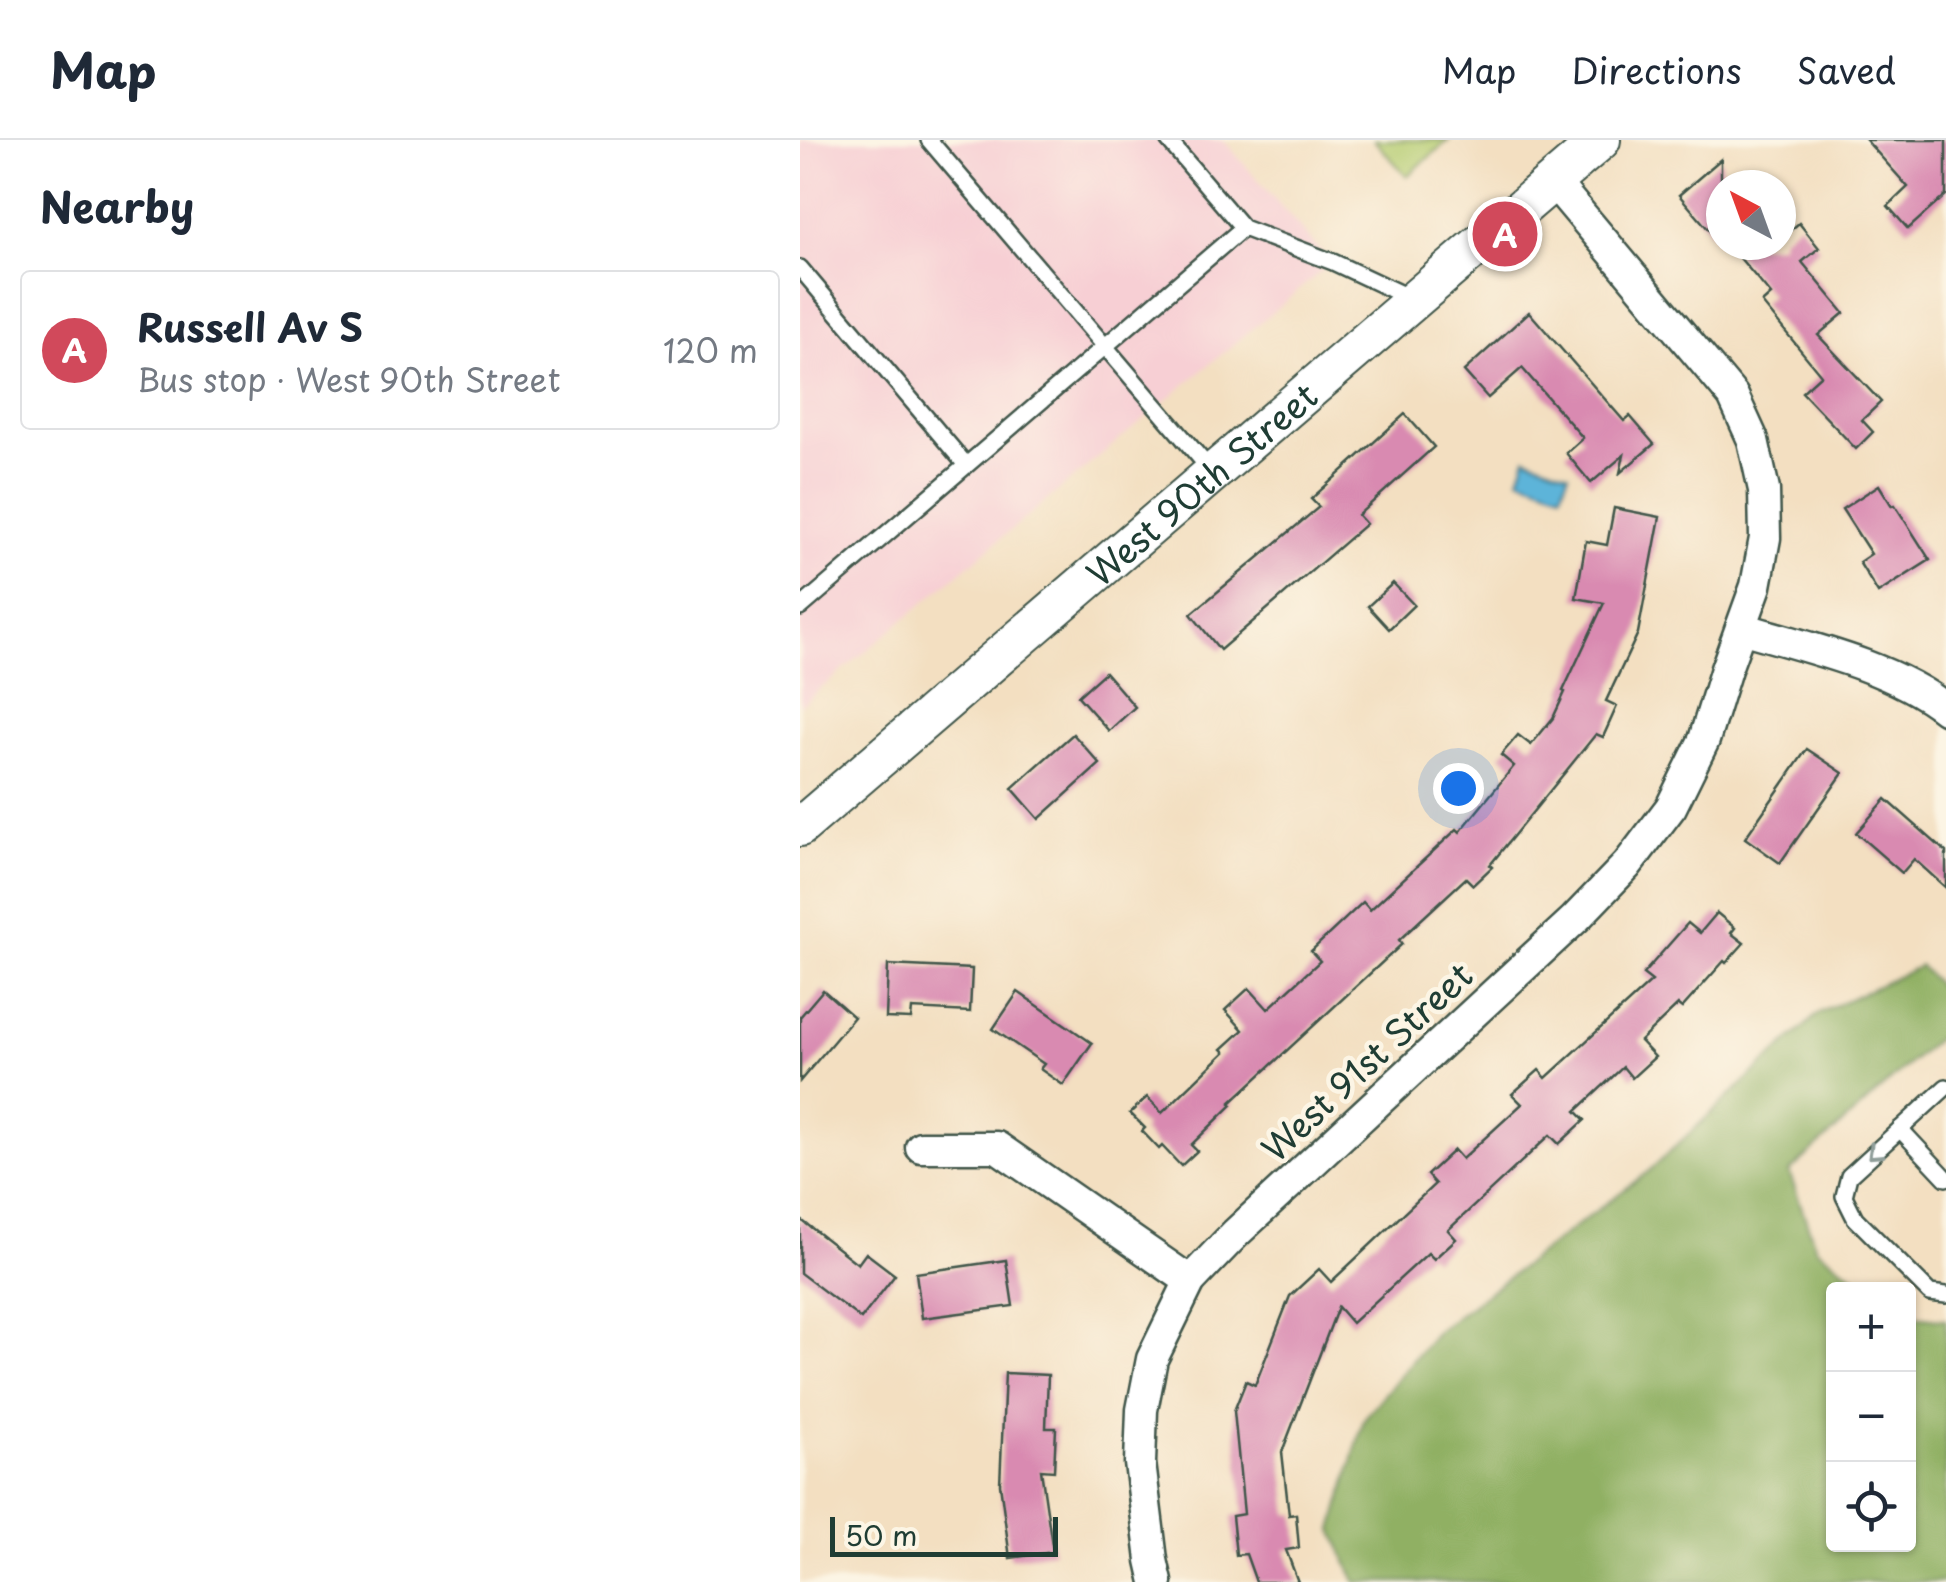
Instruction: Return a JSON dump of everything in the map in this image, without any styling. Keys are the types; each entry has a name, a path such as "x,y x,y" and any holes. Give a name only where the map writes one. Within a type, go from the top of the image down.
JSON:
{"street":[{"name":"West 90th Street","path":"800,826 1601,140"},
{"name":"West 91st Street","path":"1157,1582 1140,1463 1142,1410 1152,1360 1190,1281 1236,1233 1627,865 1670,807 1704,740 1756,586 1765,538 1764,490 1753,440 1733,396 1553,181"},
{"path":"1741,628 1883,674 1946,708"},
{"path":"922,1147 997,1147 1190,1281"}],"lane":[{"path":"929,140 1212,473"},
{"path":"1168,140 1243,228 1333,262 1414,300"},
{"path":"800,608 1243,228"},
{"path":"800,268 966,464"},
{"path":"1942,1098 1900,1129 1849,1176 1844,1196 1855,1218 1930,1293 1946,1294"},
{"path":"1900,1129 1946,1178"}],"shaded area":[{"path":"800,140 1223,140 1331,263 800,706"}],"green space":[{"path":"1374,140 1449,140 1407,176"},
{"path":"1920,966 1946,994 1941,1035 1789,1172 1816,1248 1862,1282 1826,1282 1826,1552 1916,1552 1916,1316 1946,1320 1946,1582 1356,1582 1333,1530 1364,1419 1437,1331 1649,1171 1819,1013"}],"water":[{"path":"1526,457 1569,473 1561,493 1519,478"}],"building":[{"path":"1866,140 1946,140 1946,195 1908,229 1888,206 1908,187"},
{"path":"1721,159 1721,170 1708,170"},
{"path":"1706,172 1706,226 1679,195"},
{"path":"1799,223 1819,248 1802,262 1844,313 1818,335 1881,402 1862,420 1873,432 1856,449 1802,392 1821,375 1762,303 1771,295 1742,260 1796,260"},
{"path":"1529,312 1624,421 1630,416 1654,444 1620,473 1624,455 1591,483 1566,453 1583,438 1522,368 1488,398 1464,371"},
{"path":"1405,414 1434,447 1358,515 1366,524 1220,650 1191,614 1319,507 1311,499"},
{"path":"1879,485 1930,560 1878,593 1859,562 1871,554 1842,509"},
{"path":"1614,508 1660,517 1638,633 1606,701 1617,706 1603,737 1596,734 1492,867 1473,885 1466,878 1399,940 1402,944 1230,1103 1191,1145 1197,1151 1181,1166 1162,1146 1159,1149 1130,1113 1147,1097 1162,1113 1243,1030 1225,1010 1249,988 1268,1009 1320,961 1311,951 1363,902 1370,910 1457,829 1460,832 1514,766 1501,755 1518,735 1531,745 1553,718 1604,603 1576,598 1586,541 1607,545"},
{"path":"1393,583 1414,605 1389,629 1368,606"},
{"path":"1105,672 1135,707 1109,731 1078,696"},
{"path":"1073,734 1100,764 1039,819 1012,788"},
{"path":"1807,749 1843,773 1780,863 1745,838"},
{"path":"1886,799 1946,852 1946,888 1914,859 1902,873 1856,833"},
{"path":"1717,913 1735,928 1731,933 1744,943 1682,1008 1678,1005 1640,1041 1655,1057 1632,1078 1623,1067 1576,1111 1585,1120 1559,1144 1550,1135 1448,1230 1456,1239 1434,1259 1428,1253 1352,1323 1338,1307 1282,1452 1289,1515 1296,1514 1299,1548 1286,1550 1298,1582 1256,1582 1246,1554 1236,1555 1232,1516 1244,1514 1234,1411 1246,1381 1255,1385 1290,1296 1319,1269 1331,1282 1435,1184 1427,1175 1454,1150 1462,1159 1522,1104 1512,1094 1539,1070 1546,1078 1652,981 1643,974 1688,923 1700,933"},
{"path":"888,965 972,969 970,1012 912,1009 911,1019 886,1018"},
{"path":"823,990 854,1017 800,1081 800,1017"},
{"path":"1018,992 1092,1043 1063,1085 1040,1069 1044,1064 993,1029"},
{"path":"800,1219 858,1264 866,1253 895,1275 861,1319 800,1273"},
{"path":"1006,1260 1013,1306 922,1318 916,1273"},
{"path":"1005,1373 1048,1375 1046,1428 1056,1428 1054,1471 1041,1470 1053,1552 1010,1558 1000,1484"}],"place":[{"name":"Russell Av S","path":"1505,234"}]}
